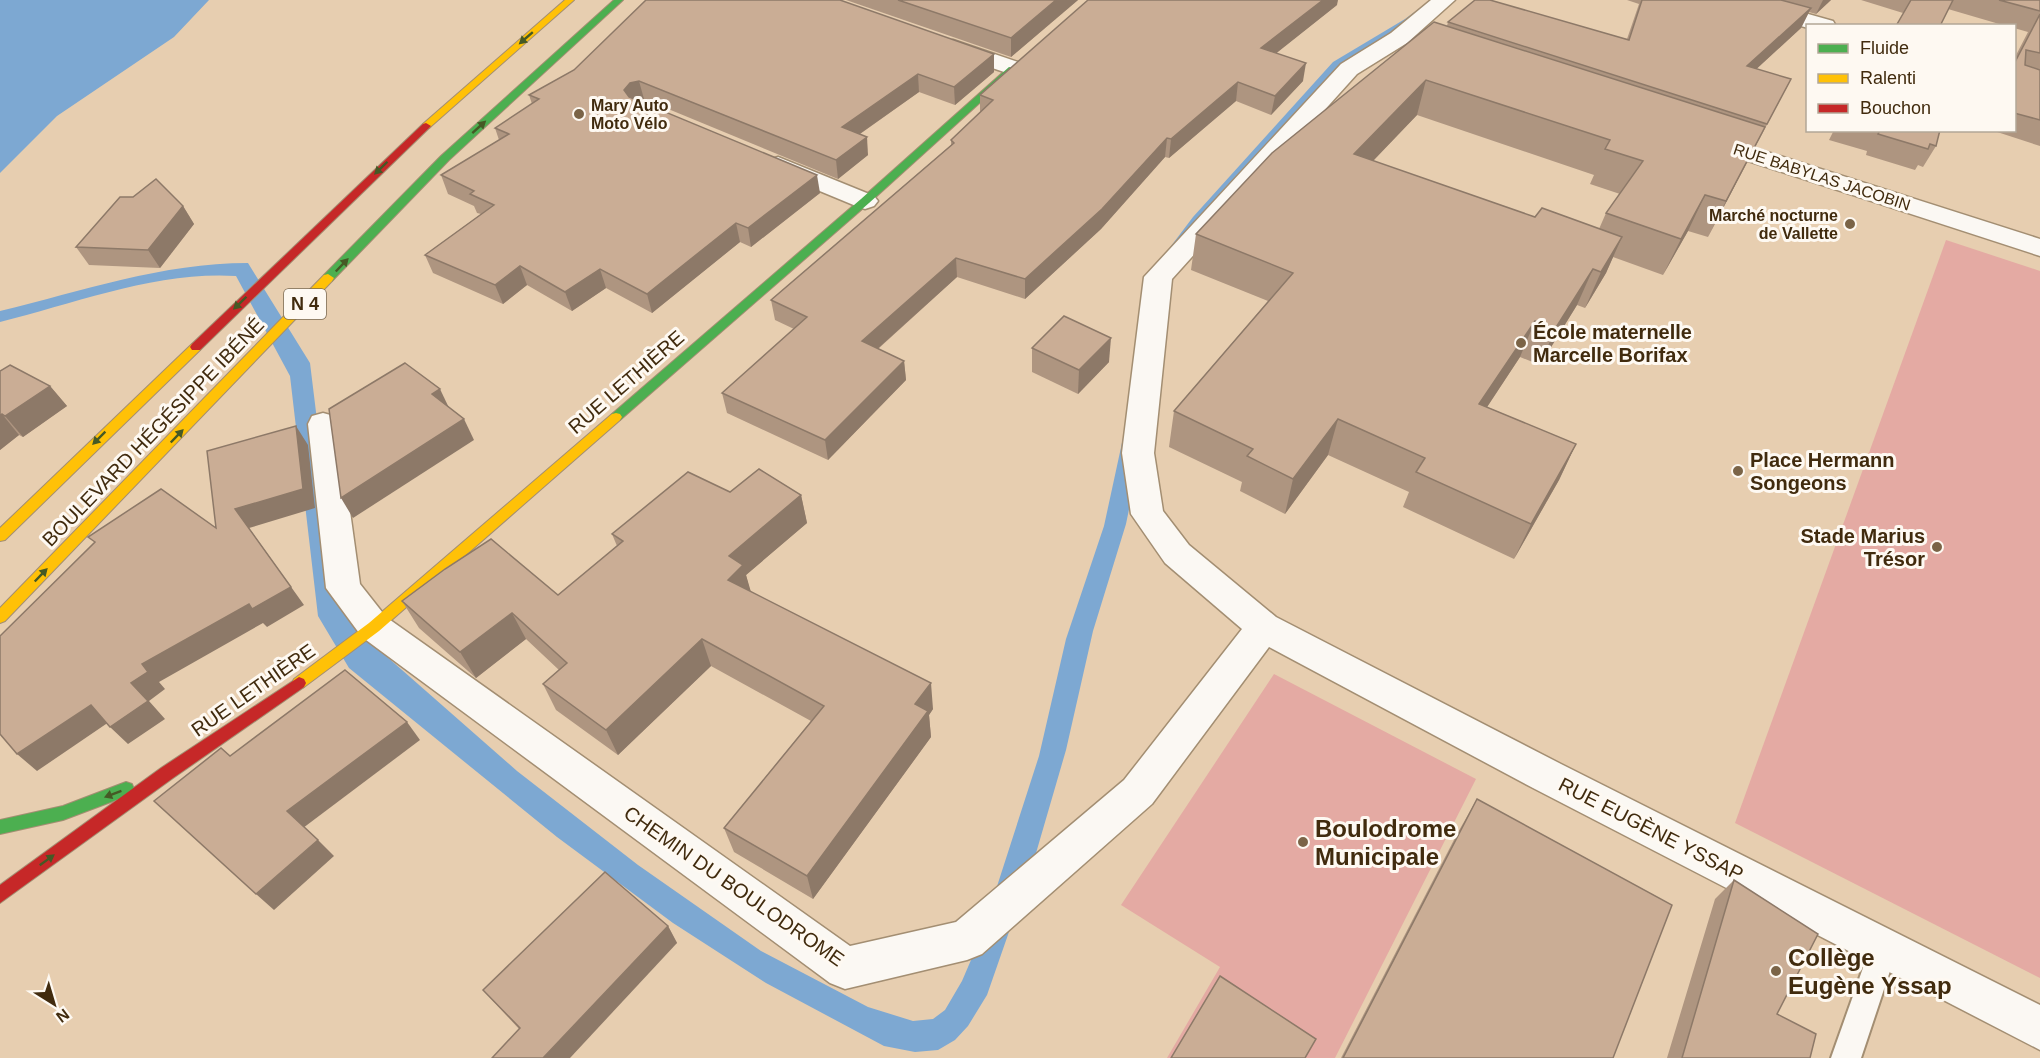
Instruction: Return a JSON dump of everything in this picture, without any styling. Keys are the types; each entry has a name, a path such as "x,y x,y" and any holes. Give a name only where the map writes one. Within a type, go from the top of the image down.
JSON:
{"main road":[{"name":"BOULEVARD HÉGÉSIPPE IBÉNÉ","path":"0,536 431,121 570,0"},
{"name":"BOULEVARD HÉGÉSIPPE IBÉNÉ","path":"0,617 445,158 619,0"},
{"name":"RUE LETHIÈRE","path":"0,895 167,773 278,699 374,627 865,201 1018,65"},
{"name":"RUE LETHIÈRE","path":"0,827 63,813 167,773"}],"street":[{"name":"RUE EUGÈNE YSSAP","path":"1444,0 1410,41 1349,69 1158,278 1138,453 1147,514 1177,554 1263,627 1546,776 1884,947 2040,1029"},
{"path":"1735,0 1818,24"},
{"path":"928,38 1018,65"},
{"name":"RUE BABYLAS JACOBIN","path":"1690,134 2040,248"},
{"path":"759,157 865,201"},
{"name":"CHEMIN DU BOULODROME","path":"322,424 344,588 374,627 845,968 968,940 1138,792 1263,627"}],"lane":[{"path":"1846,1058 1884,947"}],"shaded area":[{"name":"Stade Marius Trésor","path":"1946,240 2040,271 2040,978 1735,823"},
{"name":"Boulodrome Municipale","path":"1274,674 1476,779 1335,1058 1167,1058 1220,967 1121,905"}],"water":[{"path":"0,0 209,0 174,37 57,116 0,173"},
{"path":"1431,0 1448,0 1356,59 1174,274 1163,344 1126,524 1093,631 1066,750 1034,860 987,995 968,1026 955,1040 938,1050 915,1052 884,1046 766,983 673,923 557,837 349,668 318,616 290,376 236,276 176,278 147,283 0,322 0,311 123,280 185,268 248,263 310,363 339,600 377,648 517,771 638,865 761,951 868,1007 913,1021 933,1019 945,1010 962,981 980,939 1039,756 1066,639 1104,526 1162,258 1193,217 1333,62 1405,19"}],"building":[{"path":"646,0 840,0 994,54 954,87 918,74 842,127 867,137 836,160 639,81 630,83 624,90 629,97 817,175 748,228 736,223 647,294 600,269 565,292 520,266 495,285 425,255 494,205 470,194 474,191 441,175 509,134 495,128 539,99 529,95 574,70"},
{"path":"898,0 1056,0 1011,38"},
{"path":"1088,0 1323,0 1261,48 1306,63 1275,96 1238,82 1171,139 1167,138 1102,209 1025,279 956,258 862,341 904,361 825,440 722,393 807,317 771,300 954,143 951,140 993,100 980,95"},
{"path":"1475,0 1490,0 1629,40 1642,0 1781,0 1811,8 1747,66 1791,79 1767,124 1448,22"},
{"path":"1911,0 1953,0 1941,24 1897,24"},
{"path":"1999,0 2040,0 2040,11"},
{"path":"2040,14 2040,53 2026,50 2025,65 2040,70 2040,120 2016,114 2016,60"},
{"path":"1434,22 1765,127 1726,201 1705,195 1681,239 1606,213 1643,161 1605,149 1610,140 1426,80 1354,154 1535,217 1542,208 1622,237 1601,272 1593,269 1555,329 1535,321 1479,404 1576,444 1531,524 1416,472 1425,458 1338,419 1293,479 1247,456 1253,449 1174,411 1293,273 1196,234 1272,153"},
{"path":"1879,132 1940,132 1936,146 1930,144 1928,149 1878,134"},
{"path":"156,179 183,206 148,250 76,247 120,197 133,197"},
{"path":"1064,316 1111,338 1079,370 1032,348"},
{"path":"405,363 440,389 432,394 464,419 341,498 329,409"},
{"path":"10,365 50,386 5,416 2,414 0,416 0,371"},
{"path":"296,426 303,489 235,509 291,587 252,609 249,604 142,664 148,672 131,683 148,701 110,727 91,705 17,754 0,734 0,636 95,542 88,537 161,489 216,528 207,451"},
{"path":"759,469 801,495 729,556 743,565 728,580 931,683 915,704 928,711 807,876 724,828 824,706 702,639 606,730 543,684 567,663 512,613 460,652 402,601 491,539 558,595 623,541 612,534 688,472 730,492"},
{"path":"345,670 407,722 287,811 318,840 256,894 154,801 221,748 230,756"},
{"path":"1477,799 1672,905 1613,1058 1343,1058"},
{"path":"605,872 668,926 543,1058 492,1058 520,1028 483,990"},
{"path":"1734,880 1818,934 1777,1014 1816,1034 1810,1058 1682,1058"},
{"path":"1220,976 1316,1039 1305,1058 1171,1058"}],"traffic: fast":[{"path":"328,278 445,158 619,0"},
{"path":"616,417 865,201 1012,69"},
{"path":"0,827 63,813 126,789"}],"traffic: slow":[{"path":"426,126 570,0"},
{"path":"0,617 328,278"},
{"path":"0,536 196,347"},
{"path":"299,683 374,627 616,417"}],"traffic: jam":[{"path":"196,347 426,126"},
{"path":"0,895 167,773 299,683"}],"place":[{"name":"Mary Auto Moto Vélo","path":"579,114"},
{"name":"Marché nocturne de Vallette","path":"1850,224"},
{"name":"École maternelle Marcelle Borifax","path":"1521,343"},
{"name":"Place Hermann Songeons","path":"1738,471"},
{"name":"Stade Marius Trésor","path":"1937,547"},
{"name":"Boulodrome Municipale","path":"1303,842"},
{"name":"Collège Eugène Yssap","path":"1776,971"}]}
